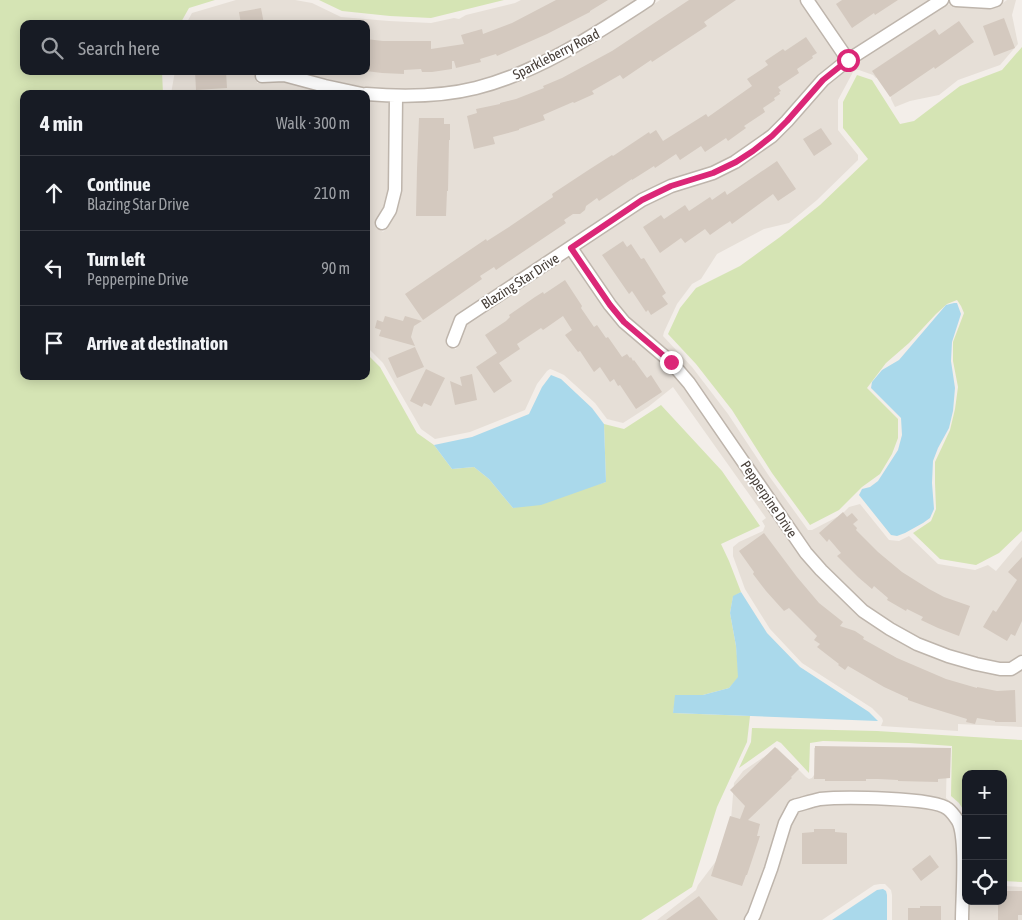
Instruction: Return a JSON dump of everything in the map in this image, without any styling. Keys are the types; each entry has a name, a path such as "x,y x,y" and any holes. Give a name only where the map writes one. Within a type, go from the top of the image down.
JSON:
{"street":[{"name":"Sparkleberry Road","path":"370,94 396,96 448,93 475,88 524,72 607,28 648,0"},
{"path":"807,0 848,60"},
{"name":"Blazing Star Drive","path":"453,341 461,320 642,200 671,186 713,173 753,151 787,121 823,80 848,60 942,0"},
{"path":"956,0 990,2 996,0"},
{"path":"262,76 284,75 344,90"},
{"path":"382,223 390,210 395,190 396,96"},
{"name":"Pepperpine Drive","path":"571,248 624,322 671,362 689,383 806,553 863,611 917,644 948,656 1000,669 1011,668 1022,662"},
{"path":"751,920 771,870 785,823 794,806 831,799 890,799 928,802 939,804 948,809 961,829 963,852 962,920"}],"shaded area":[{"path":"236,0 295,0 312,3 341,17 431,23 454,18 459,19 466,15 521,0 638,0 569,42 522,66 474,82 447,87 396,90 361,87 312,75 370,75 370,20 188,20 192,13"},
{"path":"660,0 800,0 840,58 819,76 769,131 733,157 711,167 669,179 639,194 456,317 446,344 456,349 466,324 569,256 605,309 620,327 667,367 685,387 801,557 817,575 860,616 914,650 946,662 999,675 1013,674 1022,669 1022,727 958,724 958,731 881,726 882,718 872,708 802,663 770,629 745,589 733,556 733,547 739,542 763,531 765,526 762,521 766,518 673,387 648,407 623,423 607,419 595,403 564,375 550,369 537,384 525,410 470,432 435,439 421,429 383,363 370,350 370,100 390,102 388,200 374,224 383,232 392,219 400,197 402,103 448,100 500,87 526,78 609,34"},
{"path":"814,0 930,0 850,51"},
{"path":"1007,0 1016,0 1012,15 1018,44 1000,65 958,80 939,95 910,101 895,107 891,99 889,78 876,78 859,70 853,72 838,100 838,130 858,155 858,160 817,200 789,223 764,229 717,254 701,279 692,284 677,304 663,336 692,367 728,414 808,530 812,530 841,515 849,507 860,504 889,540 899,541 909,536 938,564 975,570 988,565 996,571 1022,540 1022,654 1009,662 1000,662 950,650 919,638 866,606 810,549 693,378 674,357 628,318 579,250 645,205 673,192 715,179 738,168 756,156 776,141 826,85 851,65 947,4 992,8"},
{"path":"174,75 256,75 257,83 283,81 316,90 172,90"},
{"path":"777,748 809,779 814,775 814,748 947,751 946,798 956,807 962,817 962,905 1007,905 1007,886 1022,887 1022,920 892,920 891,890 885,884 880,884 874,885 822,920 657,920 696,890 729,844 734,783 743,771"}],"green space":[{"path":"0,0 215,0 189,8 182,20 20,20 20,75 162,75 163,90 20,90 20,380 370,380 370,357 380,367 417,433 434,445 452,469 474,467 489,479 513,508 606,482 604,424 624,429 661,405 722,471 760,526 721,544 741,592 733,597 730,613 739,677 729,688 703,695 676,695 673,713 750,716 747,742 717,807 692,887 641,920 0,920"},
{"path":"319,0 504,0 431,18 342,11"},
{"path":"1022,47 1022,531 999,553 976,565 940,559 913,533 931,521 936,509 935,462 950,430 955,409 958,387 953,361 953,342 964,313 957,300 947,304 936,314 909,343 886,363 867,388 898,419 898,438 892,454 880,474 862,487 839,510 810,525 772,473 732,410 696,364 668,334 680,308 696,288 740,266 780,237 820,205 868,159 843,128 843,102 857,75 872,80 900,124 914,121 960,86 1002,70"},
{"path":"752,728 877,731 1022,740 1022,882 1007,881 1007,770 962,770 962,808 951,796 952,746 823,741 810,743 809,773 777,741 739,768 751,742"}],"water":[{"path":"957,303 961,314 952,342 951,361 955,388 953,411 949,428 933,461 934,509 930,518 923,523 897,536 891,535 859,495 862,489 870,487 878,481 898,450 902,435 901,418 871,388 872,382 882,370 899,360 946,305"},
{"path":"551,375 561,379 592,408 604,424 606,482 541,505 513,508 489,479 474,467 452,469 434,445 472,437 529,414 542,387"},
{"path":"741,592 767,633 800,667 869,712 878,721 673,713 675,695 703,695 729,688 738,677 736,646 730,613 733,596"},
{"path":"883,889 887,895 887,920 832,920 877,890"}],"building":[{"path":"556,0 608,0 590,12 547,34 497,56 496,54 480,59 481,62 456,68 454,61 452,61 452,69 432,72 422,72 421,69 404,70 404,74 370,72 370,39 431,41 431,49 464,44 461,35 482,29 483,34 512,23"},
{"path":"689,0 736,0 704,22 707,26 623,79 620,75 592,91 594,94 543,115 545,120 493,137 495,144 474,149 467,116 477,113 476,109 500,104 544,88 543,86 612,51"},
{"path":"842,0 898,0 852,28 836,4"},
{"path":"261,8 263,20 240,20 239,12"},
{"path":"1004,18 1015,48 994,56 983,26"},
{"path":"959,21 974,42 890,97 872,71 935,29 939,35"},
{"path":"806,37 817,53 797,69 799,73 778,87 781,91 779,92 780,94 763,108 765,112 744,126 746,128 728,141 726,138 705,152 701,146 680,160 676,154 655,168 654,166 632,179 599,201 597,198 586,206 585,210 580,214 573,214 564,220 566,223 496,270 494,267 480,276 482,279 423,320 405,294 486,239 487,241 509,227 553,197 552,194 649,132 650,134 656,130 663,141 706,114 708,117 752,86 747,79 768,65 765,61"},
{"path":"195,75 226,75 227,88 196,90"},
{"path":"419,118 444,118 444,124 450,124 446,216 416,216"},
{"path":"821,128 832,144 814,156 803,139"},
{"path":"777,161 796,189 778,201 773,194 732,224 730,221 710,235 705,229 685,243 681,238 660,253 643,227 661,215 664,219 685,205 689,211 710,197 712,200 725,191 727,195"},
{"path":"623,241 627,247 631,244 641,259 644,258 666,293 662,296 668,304 651,315 648,310 646,312 632,291 629,294 602,255"},
{"path":"565,280 594,327 597,325 622,357 627,354 634,360 647,378 651,375 662,392 636,409 614,379 610,382 600,367 594,372 580,351 578,352 565,335 572,330 563,316 543,330 541,328 517,344 520,349 499,363 512,381 494,393 476,367 497,353 485,335 506,321 510,317 509,315 535,297 543,292 544,294"},
{"path":"385,316 403,321 405,316 422,321 414,326 411,337 415,346 379,336 381,330 375,328 377,320 383,322"},
{"path":"415,347 424,367 397,378 388,358"},
{"path":"426,369 445,378 431,406 424,403 422,407 410,401"},
{"path":"472,374 477,400 455,405 450,381 462,386 460,377"},
{"path":"843,512 847,517 852,513 858,520 853,524 857,528 856,530 902,572 944,597 970,606 959,636 921,620 923,617 907,609 906,611 887,600 888,598 874,586 872,589 837,556 841,553 829,539 827,542 819,533"},
{"path":"764,533 819,603 843,622 840,626 855,631 864,637 863,639 897,658 946,679 977,688 997,691 1015,690 1016,722 995,722 977,718 975,724 966,722 967,719 908,700 908,698 884,687 848,666 845,670 838,665 817,647 820,644 814,640 817,636 789,608 784,611 766,591 739,551"},
{"path":"1022,557 1022,621 1015,636 1011,634 1007,641 983,627 993,610 996,612 1017,580 1008,572"},
{"path":"815,746 951,748 950,778 938,779 938,782 878,779 866,779 866,781 825,781 825,779 814,779"},
{"path":"775,747 799,769 748,820 760,824 757,836 760,836 742,886 711,876 730,816 740,819 745,806 730,790"},
{"path":"814,829 835,829 835,832 847,833 847,864 802,864 802,833 814,832"},
{"path":"930,855 939,867 921,881 912,869"},
{"path":"1007,891 1022,891 1022,915 1018,915 1018,920 998,920 998,905 1007,905"},
{"path":"699,896 718,920 666,920"},
{"path":"920,906 941,906 941,920 908,920 908,908 920,908"}],"route":[{"path":"671,362 624,322 571,248 642,200 671,186 713,173 753,151 787,121 823,80 848,60"}]}
